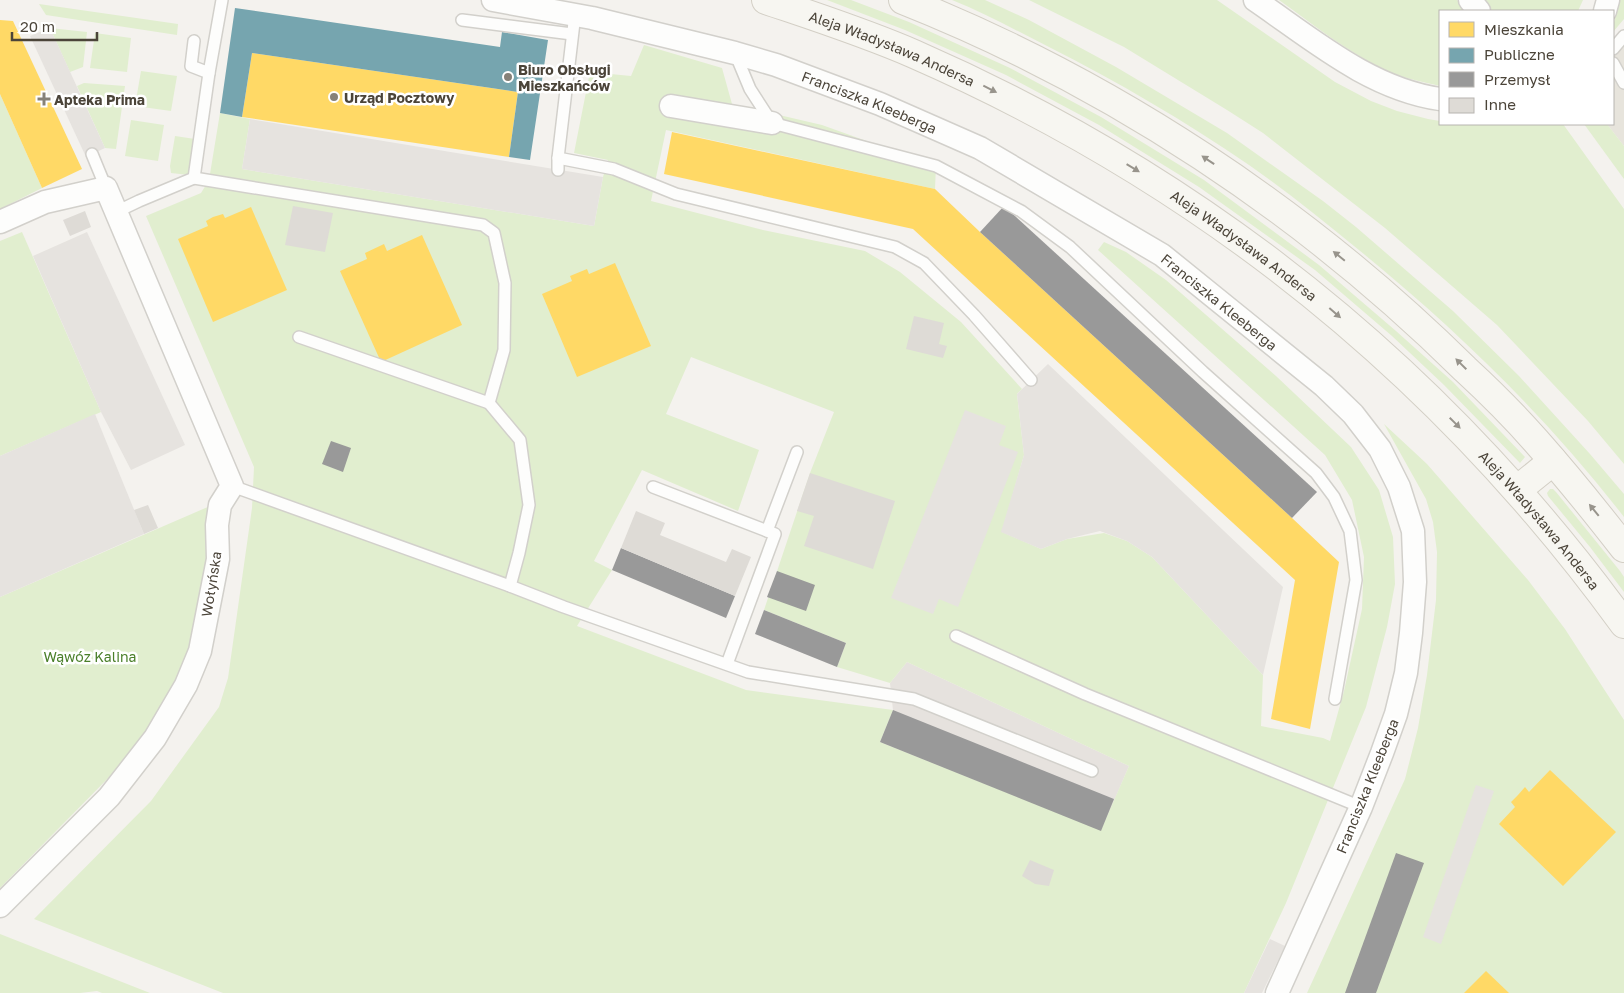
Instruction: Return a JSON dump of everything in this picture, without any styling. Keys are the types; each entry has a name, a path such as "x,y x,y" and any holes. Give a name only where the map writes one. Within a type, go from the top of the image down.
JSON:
{"main road":[{"name":"Aleja Władysława Andersa","path":"766,0 839,24 911,53 979,84 1075,134 1176,195 1257,251 1326,305 1423,392 1477,446 1581,566 1624,624"},
{"path":"903,0 974,30 1065,75 1148,122 1205,158 1326,245 1422,327 1508,412 1553,461 1624,548"},
{"path":"1517,490 1553,461"}],"street":[{"name":"Franciszka Kleeberga","path":"494,0 574,24 735,53 776,65 880,104 980,148 1162,255 1324,386 1353,414 1380,449 1399,487 1413,531 1415,582 1412,633 1406,673 1396,714 1382,753 1361,807 1277,993"},
{"path":"1255,0 1337,57 1366,74 1396,88 1424,97 1439,99"},
{"path":"1470,0 1478,10"},
{"path":"671,106 772,123"},
{"path":"0,222 45,202 106,188 232,486"},
{"name":"Wołyńska","path":"0,906 109,797 155,738 186,685 200,651 218,559 217,525 220,505 232,486"}],"lane":[{"path":"194,178 222,0"},
{"path":"462,20 574,24 558,164 614,169 676,194 895,247 924,263 974,314 1031,380"},
{"path":"1614,48 1624,36"},
{"path":"194,41 191,66 209,73"},
{"path":"735,53 750,89 772,123 936,166 1021,211 1070,248 1203,372 1316,473 1334,497 1350,531 1356,580 1334,700"},
{"path":"1614,65 1624,83"},
{"path":"92,154 106,188"},
{"path":"116,212 194,178 483,225 494,232 505,283 504,350 489,403"},
{"path":"298,338 489,403 520,440 529,505 520,553 510,586"},
{"path":"768,531 798,452"},
{"path":"232,486 748,672 914,699 1092,771"},
{"path":"653,487 775,534 727,664"},
{"path":"956,636 1085,694 1361,807"}],"shaded area":[{"path":"50,28 105,148 86,157 30,36"},
{"path":"1624,44 1624,146 1608,125 1614,125 1614,56"},
{"path":"250,119 603,177 594,226 242,169"},
{"path":"87,232 185,445 131,470 101,412 33,256"},
{"path":"1048,364 1283,587 1263,675 1152,557 1127,541 1100,531 1067,539 1041,549 1001,532 1024,455 1017,394"},
{"path":"965,410 1006,426 999,445 1018,452 958,607 939,599 933,614 891,598"},
{"path":"95,414 144,534 0,597 0,456"},
{"path":"907,662 1129,766 1101,831 880,742 893,710 890,683"},
{"path":"1476,785 1494,791 1441,944 1423,937"},
{"path":"1270,939 1285,946 1262,993 1244,993"}],"green space":[{"path":"827,0 851,0 909,22 1010,68 1101,117 1204,180 1319,265 1396,331 1453,382 1525,457 1520,463 1444,385 1392,336 1315,270 1199,187 1099,125 1006,75 905,30"},
{"path":"952,0 985,0 1029,20 1116,67 1227,133 1323,201 1453,311 1519,376 1624,494 1624,517 1563,443 1531,408 1463,341 1391,277 1289,194 1225,149 1126,88 1001,22"},
{"path":"1029,0 1217,0 1335,82 1371,101 1397,111 1439,121 1439,125 1564,125 1624,209 1624,464 1588,421 1497,325 1385,228 1263,133 1124,47"},
{"path":"1279,0 1457,0 1465,10 1439,10 1439,86 1392,73 1362,58"},
{"path":"1480,0 1583,0 1578,10 1488,10"},
{"path":"1619,0 1624,0 1624,19 1614,31 1614,23"},
{"path":"39,4 178,24 177,35 46,15"},
{"path":"50,28 87,32 83,67 70,72"},
{"path":"95,33 131,38 127,72 90,68"},
{"path":"644,45 722,68 732,104 822,125 936,166 935,189 666,130 651,201 763,230 865,251 900,272 961,322 1022,389 1017,394 1024,455 1002,532 1041,549 1067,539 1104,533 1127,541 1152,557 1263,675 1261,726 1330,741 1344,691 1362,609 1364,557 1352,500 1325,455 1098,250 1104,242 1126,252 1166,280 1276,376 1351,447 1379,490 1393,537 1395,584 1387,627 1366,707 1286,903 1244,993 223,993 34,919 151,801 219,707 228,678 252,508 254,467 146,216 201,193 209,180 220,113 250,119 242,169 594,226 608,160 574,153 590,72 631,76","holes":["691,357 834,412 810,473 764,610 846,643 837,667 890,683 907,662 1129,766 1101,830 880,742 893,710 746,690 577,626 612,570 594,561 642,470 738,511 759,450 666,414"]},
{"path":"141,71 177,76 171,111 135,106"},
{"path":"84,83 125,86 116,149 105,148 77,86"},
{"path":"0,94 42,188 0,209"},
{"path":"131,120 164,125 158,161 125,156"},
{"path":"1585,125 1608,125 1624,146 1624,179"},
{"path":"175,136 195,139 189,175 171,173 170,166"},
{"path":"22,232 101,412 0,456 0,241"},
{"path":"1384,424 1427,464 1528,580 1565,629 1624,720 1624,993 1307,993 1405,779 1418,728 1427,675 1436,600 1437,552 1433,522 1426,499"},
{"path":"1550,489 1556,492 1620,571 1624,577 1624,592 1548,496 1547,493"},
{"name":"Wąwóz Kalina","path":"210,506 211,554 190,665 161,711 122,764 0,888 0,597"},
{"path":"0,934 150,993 102,993 97,991 80,993 0,993"}],"building: Mieszkania":[{"path":"0,20 13,21 82,169 42,188 0,94"},
{"path":"252,53 518,92 509,157 242,117"},
{"path":"672,132 935,189 1292,518 1339,562 1310,729 1271,719 1295,580 913,229 664,174"},
{"path":"251,207 287,290 213,322 178,239 208,226 206,221 213,217 223,214 225,218"},
{"path":"422,235 462,325 381,362 340,271 367,259 365,253 384,244 387,251"},
{"path":"615,263 651,346 577,377 542,294 572,281 570,276 587,269 589,274"},
{"path":"1550,770 1616,832 1563,886 1499,824 1515,807 1511,802 1525,787 1529,792"},
{"path":"1486,971 1509,993 1464,993"}],"building: Publiczne":[{"path":"235,8 500,47 502,32 548,40 530,160 509,157 518,92 252,53 242,117 220,113"}],"building: Przemysł":[{"path":"1004,206 1317,492 1292,518 980,232"},
{"path":"331,441 351,448 343,472 322,464"},
{"path":"621,548 735,596 726,618 612,570"},
{"path":"777,571 815,585 806,611 767,597"},
{"path":"764,610 846,643 837,667 755,634"},
{"path":"893,710 1114,799 1101,831 880,742"},
{"path":"1396,853 1424,863 1376,993 1345,993"}],"building: Inne":[{"path":"293,206 333,213 325,252 285,245"},
{"path":"85,211 91,227 70,236 63,220"},
{"path":"914,316 944,323 939,344 947,346 943,358 906,349"},
{"path":"810,473 895,501 873,569 804,546 814,516 797,511"},
{"path":"148,505 158,528 144,534 134,510"},
{"path":"636,511 665,523 660,535 726,562 732,549 751,557 735,596 621,548"},
{"path":"1030,860 1054,870 1049,886 1035,884 1022,876"}],"place":[{"name":"Biuro Obsługi Mieszkańców","path":"508,77"},
{"name":"Urząd Pocztowy","path":"334,97"},
{"name":"Apteka Prima","path":"44,99"}]}
